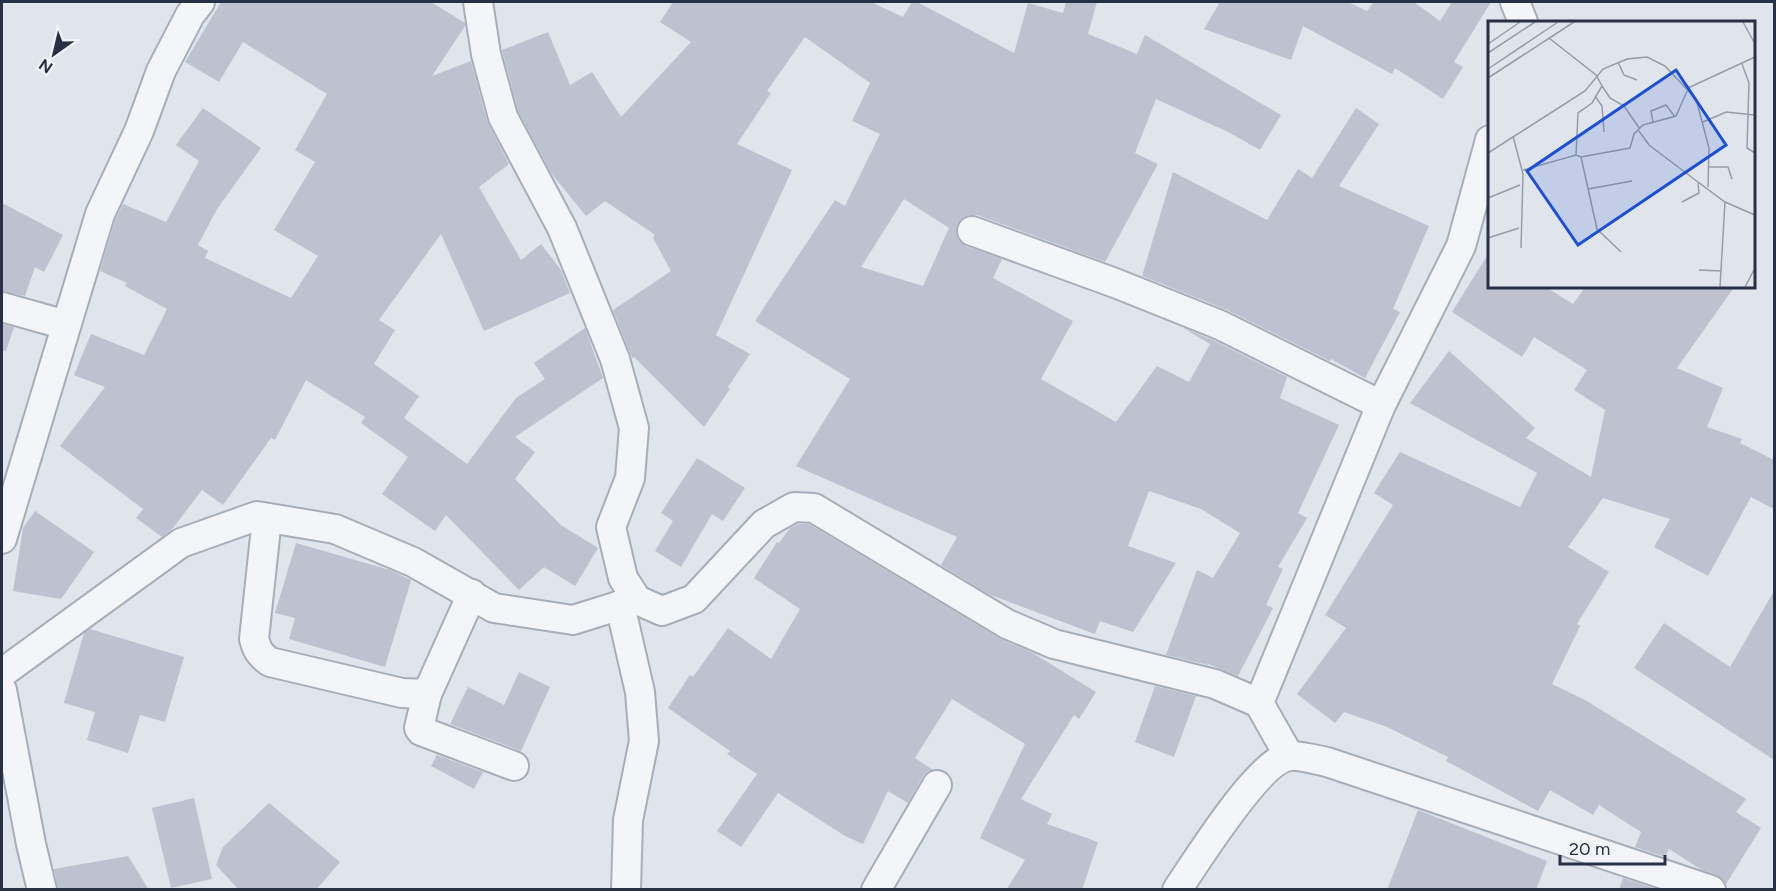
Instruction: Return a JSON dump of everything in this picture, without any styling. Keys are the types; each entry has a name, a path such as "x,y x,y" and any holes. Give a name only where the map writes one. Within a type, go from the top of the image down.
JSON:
{"street":[{"path":"2,539 100,214 139,131 161,70 190,15 200,2"},
{"path":"478,2 486,54 503,117 562,228 615,360 634,428 630,478 611,526 629,603 644,741 628,820 626,890"},
{"path":"1515,2 1523,21"},
{"path":"1259,703 1381,405 1461,246 1488,147"},
{"path":"972,231 1115,283 1220,325 1381,405"},
{"path":"2,307 66,325"},
{"path":"2,673 181,543 257,516 334,529 412,562 494,608 573,620 629,603 662,611 694,599 764,524 794,507 814,508 1007,624 1054,644 1215,684 1259,703 1289,756"},
{"path":"267,518 254,639 257,650 263,657 270,662 402,693 427,694"},
{"path":"472,594 427,694 419,728 514,766"},
{"path":"2,690 42,890"},
{"path":"1177,890 1237,802 1269,766 1289,756 1327,762 1711,890"},
{"path":"876,890 937,784"}],"building":[{"path":"221,2 431,2 465,23 432,76 471,61 487,121 509,164 479,187 521,260 541,244 561,270 570,293 484,331 441,234 379,320 395,330 374,364 419,396 404,418 467,464 516,398 545,379 534,363 585,328 603,378 515,437 535,452 515,479 561,525 598,548 575,586 544,567 519,590 446,515 435,531 382,494 408,457 361,423 365,417 306,380 275,440 271,438 223,505 202,490 173,528 162,537 136,518 143,509 60,446 105,387 74,375 91,334 144,355 167,309 125,286 127,283 100,271 115,220 123,204 166,222 199,161 176,145 203,108 261,148 217,209 198,245 208,251 205,258 291,298 318,256 274,230 315,162 295,150 327,94 243,42 219,82 185,62"},
{"path":"673,2 871,2 903,17 912,2 917,2 1014,53 1028,3 1063,13 1066,2 1097,2 1088,34 1137,54 1145,35 1281,115 1260,150 1230,133 1156,99 1135,153 1158,164 1105,262 977,215 969,215 961,219 956,233 959,241 966,246 1002,259 993,278 1073,321 1041,379 1116,422 1157,366 1189,382 1210,344 1183,328 1213,340 1287,377 1280,398 1339,425 1298,513 1307,518 1278,567 1283,569 1266,605 1273,608 1238,676 1208,664 1166,655 1197,570 1213,578 1240,533 1201,509 1149,491 1128,546 1176,563 1133,632 1100,621 1095,634 988,594 941,565 957,537 796,466 850,379 755,321 835,200 845,206 880,134 852,121 870,83 805,37 767,91 771,93 737,144 792,170 716,335 750,354 704,427 634,357 632,358 613,310 671,271 653,238 655,235 605,201 586,216 551,173 518,111 502,50 548,32 570,85 592,72 621,117 691,42 660,22","holes":["904,199 949,228 923,286 861,267"]},
{"path":"1220,2 1348,2 1367,11 1374,2 1414,2 1440,21 1452,2 1491,2 1454,62 1463,67 1443,99 1395,68 1392,74 1303,26 1291,60 1204,29"},
{"path":"1356,108 1379,124 1339,186 1429,226 1393,309 1400,312 1365,378 1331,359 1330,361 1227,310 1142,276 1173,172 1267,220 1298,169 1312,178"},
{"path":"2,203 63,235 44,272 35,267 25,296 2,291"},
{"path":"1488,254 1488,288 1547,288 1573,304 1585,288 1734,288 1677,368 1723,388 1707,427 1742,439 1740,443 1774,460 1774,509 1751,497 1708,576 1654,547 1670,519 1603,498 1568,547 1609,572 1577,624 1580,626 1552,684 1585,700 1746,799 1736,812 1761,828 1726,884 1717,875 1702,870 1669,849 1665,857 1635,847 1641,832 1599,805 1593,815 1550,790 1538,811 1446,761 1448,757 1387,727 1344,712 1335,723 1297,694 1346,628 1325,615 1393,505 1374,493 1400,452 1520,507 1537,473 1410,403 1449,351 1535,428 1526,438 1591,477 1605,410 1574,390 1587,370 1534,337 1522,357 1452,312"},
{"path":"2,324 14,327 6,351 2,350"},
{"path":"697,458 745,488 723,521 712,514 681,567 655,551 673,521 661,513"},
{"path":"35,511 94,552 61,599 13,591 23,528"},
{"path":"798,524 809,524 999,638 1033,653 1096,692 1079,719 1074,715 1021,799 1052,814 1047,824 1098,842 1082,890 1006,890 1025,860 980,838 1025,744 952,699 915,758 933,770 923,776 908,803 888,791 863,844 845,836 778,793 741,847 717,831 757,774 727,754 730,751 668,708 690,675 693,677 728,628 771,659 800,609 754,578 777,542 779,543 790,528"},
{"path":"296,543 390,570 411,580 385,667 289,639 295,618 275,613"},
{"path":"1774,591 1774,760 1634,668 1664,623 1730,667"},
{"path":"90,629 184,657 165,722 140,715 128,753 87,740 95,712 64,703 84,633"},
{"path":"519,672 550,687 521,751 450,724 468,687 504,705"},
{"path":"1155,686 1196,696 1174,757 1135,742"},
{"path":"437,755 483,772 474,789 431,766"},
{"path":"194,798 212,879 171,888 152,808"},
{"path":"269,803 340,862 316,890 239,890 216,865 223,847"},
{"path":"1418,810 1547,861 1536,890 1387,890"},
{"path":"128,856 149,890 58,890 54,869"},
{"path":"1623,878 1653,888 1653,890 1619,890"}]}
